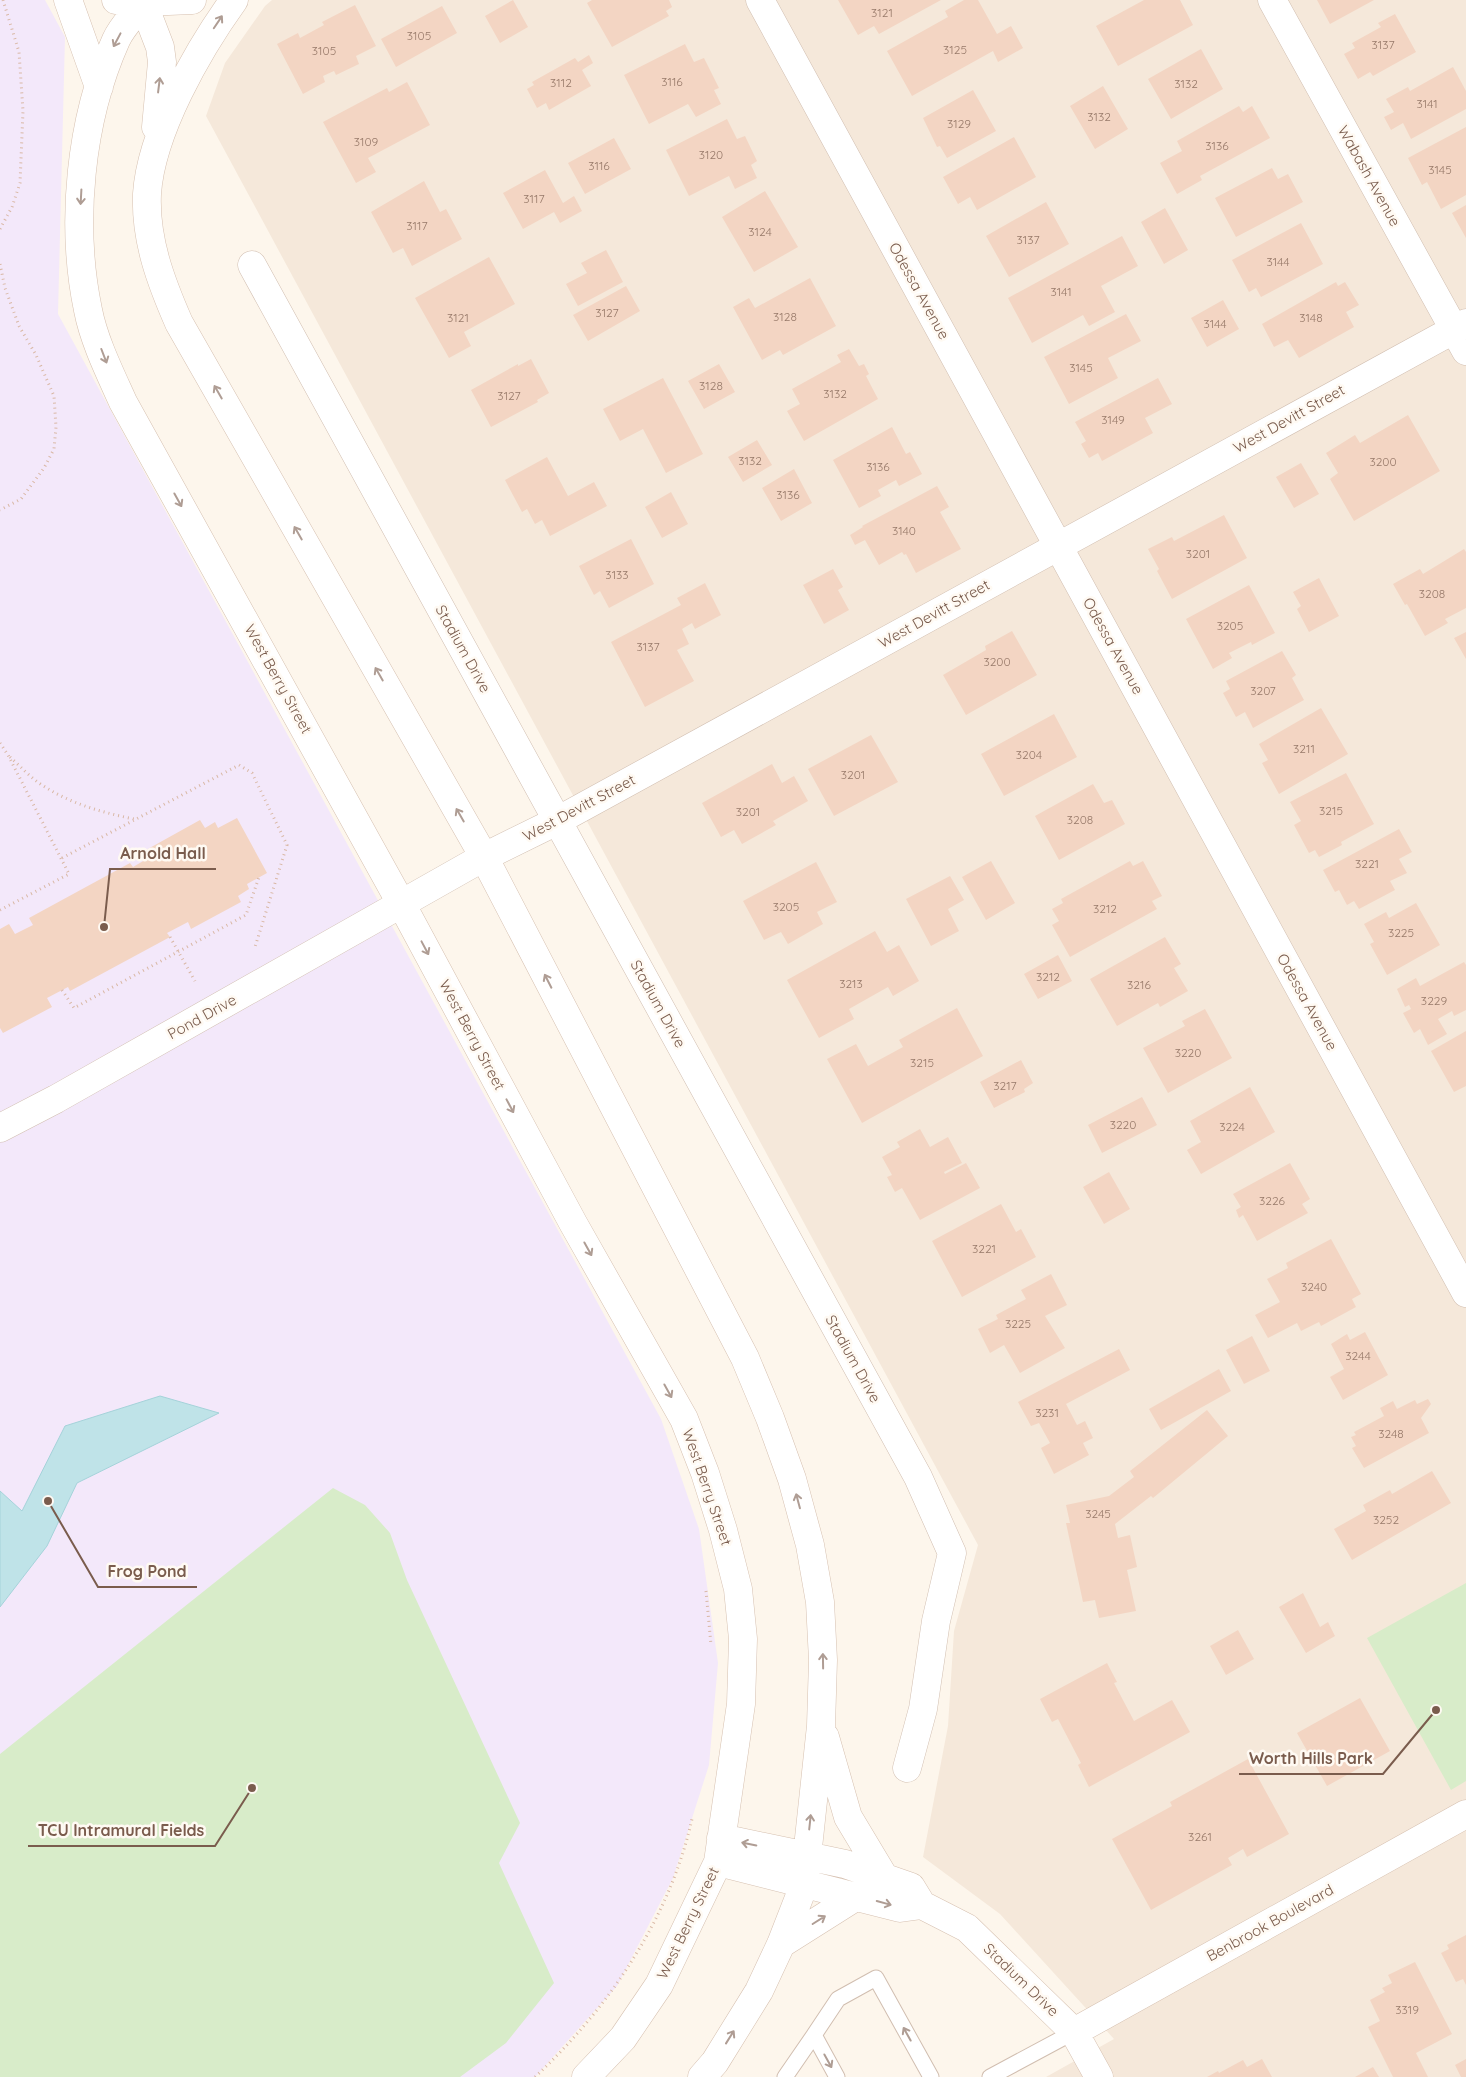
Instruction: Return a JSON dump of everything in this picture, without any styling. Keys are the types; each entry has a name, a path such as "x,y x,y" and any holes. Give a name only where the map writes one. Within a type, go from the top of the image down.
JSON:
{"street":[{"path":"68,0 99,87"},
{"path":"116,0 192,0"},
{"path":"155,151 176,98 216,24 234,0"},
{"name":"Odessa Avenue","path":"760,0 1466,1293"},
{"name":"Wabash Avenue","path":"1272,0 1462,334"},
{"path":"144,1 160,47 162,62 157,104 155,151 147,194 150,234 158,271 179,323 484,857 745,1358 770,1418 792,1479 808,1535 818,1592 823,1660 821,1726 804,1885 781,1944 759,1991 714,2062 702,2077"},
{"name":"West Berry Street","path":"144,1 117,38 99,87 83,160 79,219 88,310 103,355 123,402 402,905 573,1223 684,1419 705,1473 723,1530 738,1589 743,1639 741,1704 720,1850 659,1985 623,2038 586,2077"},
{"name":"Stadium Drive","path":"252,265 918,1476 952,1553 936,1621 924,1709 907,1768"},
{"name":"West Devitt Street","path":"402,905 484,857 557,821 1058,545 1462,334"},
{"name":"Pond Drive","path":"0,1128 56,1099 402,905"},
{"path":"821,1726 848,1817 884,1878"},
{"name":"Benbrook Boulevard","path":"1074,2032 1466,1814"},
{"path":"720,1850 804,1885 857,1896 900,1908 922,1905"},
{"name":"Stadium Drive","path":"720,1850 807,1856 845,1864 911,1887 922,1905 967,1928 1074,2032 1099,2077"},
{"path":"781,1944 857,1896"}],"lane":[{"path":"786,2076 838,1999 876,1978 931,2077"},
{"path":"990,2077 1074,2032"},
{"path":"814,2035 837,2077"}],"path":[{"path":"0,229 12,207 20,184 23,111 19,52 3,0"},
{"path":"0,264 5,288 19,326 36,356 54,396 56,427 54,450 44,468 21,499 0,510"},
{"path":"0,743 69,874 0,910"},
{"path":"8,755 38,783 70,801 99,812 134,819"},
{"path":"62,858 239,765 252,773 287,845 255,948"},
{"path":"62,990 74,1008 246,915 259,877"},
{"path":"170,937 195,981"},
{"path":"705,1583 712,1651"},
{"path":"535,2077 554,2060 586,2024 615,1985 643,1941 666,1896 682,1856 694,1812"}],"shaded area":[{"path":"0,0 45,0 65,37 58,314 661,1419 699,1529 718,1663 709,1765 673,1878 617,1986 535,2077 0,2077"},
{"path":"272,0 1466,0 1466,2077 1046,2077 1114,2039 1000,1914 923,1857 948,1726 954,1631 978,1545 206,116 225,63 265,6"}],"green space":[{"path":"333,1488 365,1505 390,1533 407,1580 520,1823 499,1863 554,1983 506,2043 460,2077 0,2077 0,1754"},
{"path":"1466,1583 1466,1781 1451,1790 1367,1638"}],"water":[{"path":"160,1396 219,1413 77,1483 47,1546 0,1607 0,1491 22,1511 65,1426"}],"building":[{"path":"513,0 528,27 500,43 485,16"},
{"path":"592,0 669,0 672,7 666,11 669,16 612,47 587,3"},
{"path":"838,0 941,0 879,34 874,26 858,35"},
{"path":"964,0 978,0 997,34 1011,26 1023,48 998,62 993,51 912,96 887,51 948,17 945,11"},
{"path":"1144,0 1180,0 1193,25 1118,66 1096,26"},
{"path":"1317,0 1374,0 1330,24"},
{"path":"355,5 376,46 356,56 359,64 336,75 334,71 323,76 325,82 303,94 277,44 298,33 300,38 324,25 322,22"},
{"path":"442,6 457,33 396,67 381,39"},
{"path":"1395,14 1416,52 1373,76 1370,72 1358,79 1344,54 1355,48 1352,43 1381,27 1378,23"},
{"path":"685,44 694,62 704,58 719,88 714,90 721,104 696,117 688,104 649,124 624,75"},
{"path":"1201,49 1223,89 1171,119 1148,79"},
{"path":"589,55 593,63 582,70 591,86 549,110 546,103 537,108 527,89 534,85 532,82 575,58 578,62"},
{"path":"1453,67 1466,91 1466,109 1411,139 1403,123 1391,130 1384,117 1394,112 1386,99 1408,87 1410,91"},
{"path":"407,82 430,125 368,158 376,172 356,183 323,122 387,88 389,92"},
{"path":"1103,86 1128,129 1095,149 1070,106"},
{"path":"973,90 996,131 947,158 940,146 937,147 923,118"},
{"path":"1239,106 1243,112 1252,106 1270,138 1200,176 1202,180 1177,194 1160,163 1182,151 1177,141"},
{"path":"727,119 737,139 745,136 757,161 751,165 757,178 735,189 729,176 689,196 666,150"},
{"path":"1466,127 1466,195 1441,209 1427,182 1422,185 1408,158"},
{"path":"1014,137 1036,177 977,210 970,197 958,204 943,177"},
{"path":"614,138 631,169 585,194 568,163"},
{"path":"1272,168 1278,179 1288,174 1303,202 1236,237 1215,198"},
{"path":"545,170 563,203 574,196 582,211 560,223 554,212 523,229 503,193"},
{"path":"424,181 440,212 446,209 462,239 412,266 403,248 393,253 371,212"},
{"path":"765,191 798,247 754,272 722,217"},
{"path":"1046,202 1069,244 1009,277 986,236"},
{"path":"1466,205 1466,238 1452,213"},
{"path":"1165,208 1188,250 1164,264 1141,222"},
{"path":"1301,223 1323,264 1261,297 1256,288 1249,292 1232,260"},
{"path":"1122,236 1138,266 1101,286 1115,312 1089,326 1083,315 1032,343 1008,298"},
{"path":"606,250 623,282 578,306 566,284 587,273 581,263"},
{"path":"489,257 515,304 464,332 471,346 449,358 415,298"},
{"path":"810,278 836,326 783,355 780,350 762,360 733,307 749,298 755,308"},
{"path":"1336,282 1338,286 1345,282 1359,305 1346,312 1354,327 1299,358 1288,340 1274,347 1262,324"},
{"path":"626,286 640,311 588,341 573,315"},
{"path":"1223,300 1239,329 1207,347 1191,318"},
{"path":"1126,314 1141,341 1108,358 1118,378 1069,404 1044,357"},
{"path":"849,349 859,366 864,364 869,374 866,376 878,399 804,441 787,411 800,404 792,389 841,362 837,355"},
{"path":"531,359 549,393 537,400 538,402 491,427 471,390 518,364 518,366"},
{"path":"719,364 735,392 704,409 688,381"},
{"path":"663,378 703,454 666,473 643,429 620,441 603,409"},
{"path":"1158,378 1172,404 1145,418 1153,433 1102,461 1098,453 1089,458 1081,444 1086,441 1075,422"},
{"path":"1408,415 1440,471 1354,521 1330,479 1338,473 1326,453 1355,435 1360,443"},
{"path":"892,427 906,454 910,452 922,474 899,486 896,480 878,490 881,496 859,508 833,460"},
{"path":"757,440 772,465 743,482 728,457"},
{"path":"547,457 568,496 594,482 607,506 550,536 542,520 535,524 527,509 522,512 505,480"},
{"path":"1301,463 1319,494 1294,508 1276,477"},
{"path":"794,469 812,503 781,521 762,488"},
{"path":"937,486 949,507 940,512 961,549 916,573 906,554 904,555 902,552 879,565 865,540 855,545 850,535 862,526"},
{"path":"671,492 688,524 662,538 645,507"},
{"path":"1224,515 1247,558 1172,599 1148,549 1172,537 1174,541"},
{"path":"631,539 654,584 609,608 600,591 594,595 579,566"},
{"path":"1464,549 1466,552 1466,608 1445,619 1448,623 1425,636 1393,584 1420,569 1423,574"},
{"path":"833,569 843,587 838,590 849,610 824,624 803,585"},
{"path":"1319,578 1339,616 1309,632 1297,609 1301,606 1293,592"},
{"path":"705,583 721,615 695,629 692,623 682,629 689,644 677,650 694,681 645,707 611,642 681,605 677,598"},
{"path":"1249,585 1275,633 1252,645 1251,642 1229,653 1232,658 1213,669 1186,619"},
{"path":"1012,631 1037,675 966,715 943,675 986,650 985,646"},
{"path":"1466,632 1466,659 1454,638"},
{"path":"1282,651 1296,675 1292,678 1304,700 1253,728 1245,712 1236,717 1223,693 1230,689 1226,681"},
{"path":"1321,708 1348,754 1279,794 1262,763 1268,760 1259,744"},
{"path":"1054,714 1077,757 1004,796 981,754"},
{"path":"871,735 898,782 834,816 808,769"},
{"path":"772,764 782,783 794,776 808,801 773,821 776,825 742,844 734,830 721,837 702,803"},
{"path":"1346,773 1374,824 1341,842 1342,845 1319,857 1315,850 1309,853 1294,825 1301,821 1290,802"},
{"path":"1093,784 1104,803 1112,800 1125,824 1059,860 1035,816"},
{"path":"237,818 267,873 247,884 249,889 238,896 241,902 191,929 188,922 167,933 170,937 70,991 68,987 47,998 52,1007 3,1033 0,1028 0,929 9,924 15,934 33,925 29,918 130,863 133,867 150,857 146,850 200,820 205,828 215,822 218,828"},
{"path":"1399,829 1412,852 1399,859 1407,873 1390,881 1395,890 1359,909 1354,901 1347,905 1339,890 1335,892 1323,870"},
{"path":"991,861 1015,903 986,920 962,877"},
{"path":"1130,861 1133,866 1143,861 1162,896 1152,901 1157,909 1070,957 1052,925 1059,921 1052,909 1063,903 1061,899"},
{"path":"816,862 837,902 817,912 823,924 788,944 781,932 764,940 743,901"},
{"path":"950,876 964,900 948,909 959,931 931,946 906,899"},
{"path":"1416,903 1440,945 1387,975 1370,944 1374,942 1364,924 1386,912 1389,918"},
{"path":"875,931 887,952 899,945 919,981 893,996 888,987 849,1009 854,1019 819,1038 787,980"},
{"path":"1165,937 1181,964 1174,968 1188,991 1160,1007 1158,1003 1117,1026 1090,979"},
{"path":"1058,955 1072,981 1038,999 1024,974"},
{"path":"1464,962 1466,965 1466,1010 1454,1016 1452,1011 1438,1019 1447,1034 1428,1045 1420,1029 1414,1033 1403,1013 1411,1009 1409,1005 1405,1007 1397,989 1416,978 1420,986"},
{"path":"957,1008 983,1056 862,1123 827,1059 856,1044 868,1066 903,1047 899,1040"},
{"path":"1205,1009 1232,1058 1168,1093 1143,1048 1185,1026 1182,1021"},
{"path":"1466,1031 1466,1086 1454,1092 1431,1051"},
{"path":"1021,1060 1033,1083 1024,1089 1025,1092 994,1108 980,1082"},
{"path":"1250,1087 1275,1132 1201,1174 1187,1150 1201,1142 1190,1121"},
{"path":"1142,1097 1157,1125 1102,1153 1088,1125"},
{"path":"920,1129 930,1147 948,1137 962,1163 944,1172 945,1174 966,1163 980,1188 920,1220 902,1188 895,1192 887,1177 892,1175 882,1157 900,1147 897,1142"},
{"path":"1290,1163 1310,1199 1302,1204 1308,1213 1257,1241 1243,1215 1239,1218 1236,1210 1241,1207 1233,1194"},
{"path":"1109,1172 1130,1209 1104,1224 1083,1187"},
{"path":"1001,1204 1016,1232 1021,1229 1036,1257 962,1297 932,1241"},
{"path":"1331,1239 1361,1294 1352,1299 1356,1307 1321,1326 1319,1322 1301,1331 1297,1323 1268,1338 1255,1315 1280,1302 1267,1279 1288,1268 1286,1263"},
{"path":"1051,1274 1067,1305 1045,1316 1065,1348 1020,1373 1004,1345 990,1353 978,1329 998,1319 996,1315 1026,1299 1021,1290"},
{"path":"1365,1332 1388,1375 1343,1400 1330,1377 1344,1369 1331,1344 1347,1334 1350,1340"},
{"path":"1252,1336 1270,1371 1244,1384 1226,1350"},
{"path":"1119,1349 1130,1370 1066,1404 1077,1425 1085,1421 1093,1438 1083,1443 1089,1455 1054,1474 1041,1448 1050,1443 1039,1423 1031,1426 1018,1402"},
{"path":"1219,1369 1231,1391 1161,1430 1149,1409"},
{"path":"1428,1399 1431,1404 1421,1418 1429,1433 1364,1468 1352,1448 1356,1446 1351,1437 1356,1435 1354,1432 1384,1416 1380,1408 1393,1401 1397,1409 1415,1400 1417,1404"},
{"path":"1207,1410 1228,1436 1153,1498 1151,1496 1115,1524 1118,1538 1130,1535 1137,1567 1127,1570 1136,1611 1099,1618 1095,1600 1083,1602 1066,1523 1070,1523 1066,1505 1109,1496 1134,1477 1130,1471"},
{"path":"1432,1471 1451,1503 1352,1560 1334,1529 1366,1511 1363,1505 1390,1490 1392,1494"},
{"path":"1303,1593 1320,1627 1328,1622 1335,1636 1306,1653 1279,1607"},
{"path":"1238,1630 1254,1659 1226,1675 1210,1646"},
{"path":"1107,1663 1117,1682 1114,1683 1134,1721 1172,1700 1190,1732 1089,1787 1078,1765 1081,1763 1058,1719 1052,1722 1040,1699"},
{"path":"1360,1698 1390,1751 1327,1786 1297,1733"},
{"path":"1248,1759 1289,1834 1247,1857 1243,1849 1228,1858 1232,1865 1151,1910 1112,1839 1172,1806 1170,1802"},
{"path":"1466,1935 1466,1985 1463,1979 1456,1982 1441,1953 1449,1949 1447,1945"},
{"path":"1415,1962 1452,2034 1416,2053 1428,2077 1393,2077 1368,2027 1380,2021 1370,2000 1385,1992 1382,1988 1392,1983 1388,1975"},
{"path":"1262,2059 1272,2077 1207,2077 1218,2071 1219,2073 1243,2060 1247,2067"},
{"path":"1466,2059 1466,2077 1461,2077 1455,2065"},
{"path":"1373,2067 1379,2077 1355,2077"}],"place":[{"name":"Arnold Hall","path":"104,927"},
{"name":"Frog Pond","path":"48,1501"},
{"name":"Worth Hills Park","path":"1436,1710"},
{"name":"TCU Intramural Fields","path":"252,1788"}]}
